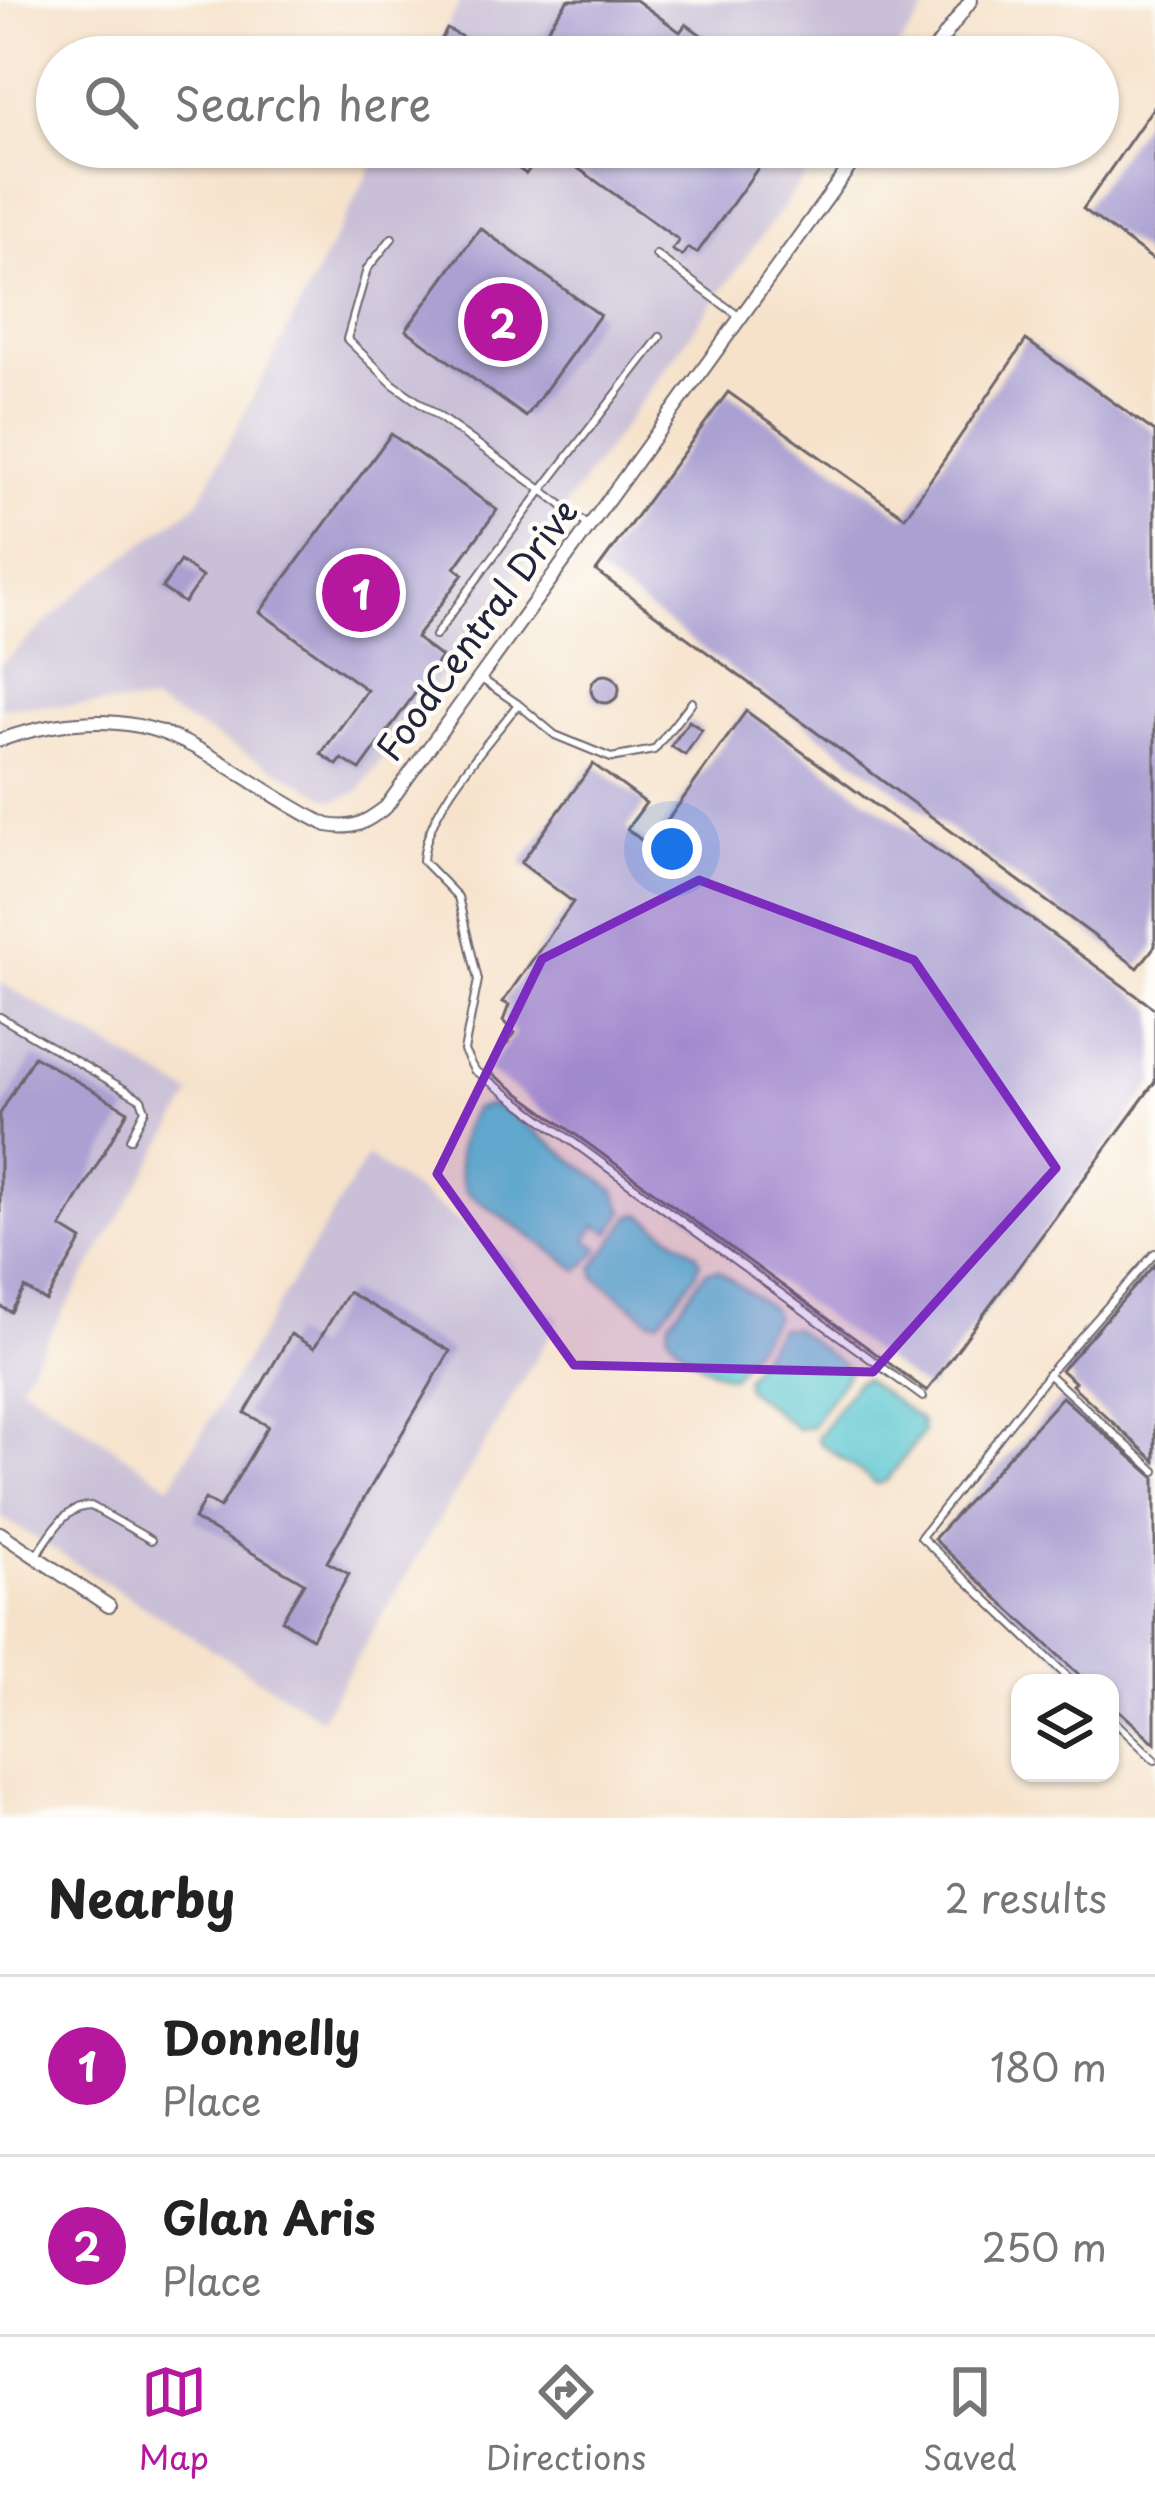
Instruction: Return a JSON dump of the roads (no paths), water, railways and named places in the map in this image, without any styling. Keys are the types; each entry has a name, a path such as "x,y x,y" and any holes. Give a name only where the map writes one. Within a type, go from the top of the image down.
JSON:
{"street":[{"path":"944,36 971,0"},
{"name":"FoodCentral Drive","path":"0,740 46,724 101,721 171,736 305,814 348,829 366,823 386,807 849,168"},
{"path":"0,1533 109,1606"}],"lane":[{"path":"392,238 368,269 346,339 393,384 589,526"},
{"path":"656,255 740,317"},
{"path":"435,636 660,337"},
{"path":"480,678 555,735 610,758 654,750 692,702"},
{"path":"518,704 424,836 423,861 458,897 478,980 464,1052 474,1070 922,1396"},
{"path":"0,1017 142,1099 145,1110 130,1139"},
{"path":"1065,1674 921,1537 1048,1375 1155,1253"},
{"path":"1048,1375 1155,1471"},
{"path":"35,1557 72,1509 82,1505 91,1505 151,1540"},
{"path":"1119,1726 1155,1760"}],"water":[{"path":"491,1104 614,1190 624,1211 610,1233 597,1225 587,1239 600,1249 579,1270 465,1191 459,1170 461,1139 474,1109"},
{"path":"641,1214 697,1254 700,1262 659,1321 650,1320 595,1277 593,1268 631,1216"},
{"path":"718,1270 772,1309 775,1317 732,1377 695,1360 667,1331 706,1271"},
{"path":"779,1328 794,1328 850,1370 811,1427 797,1429 746,1388 745,1378"},
{"path":"864,1379 921,1420 923,1433 886,1481 877,1484 818,1437 856,1382"}],"place":[{"name":"Glan Aris","path":"503,322"},
{"name":"Donnelly","path":"361,593"}]}
